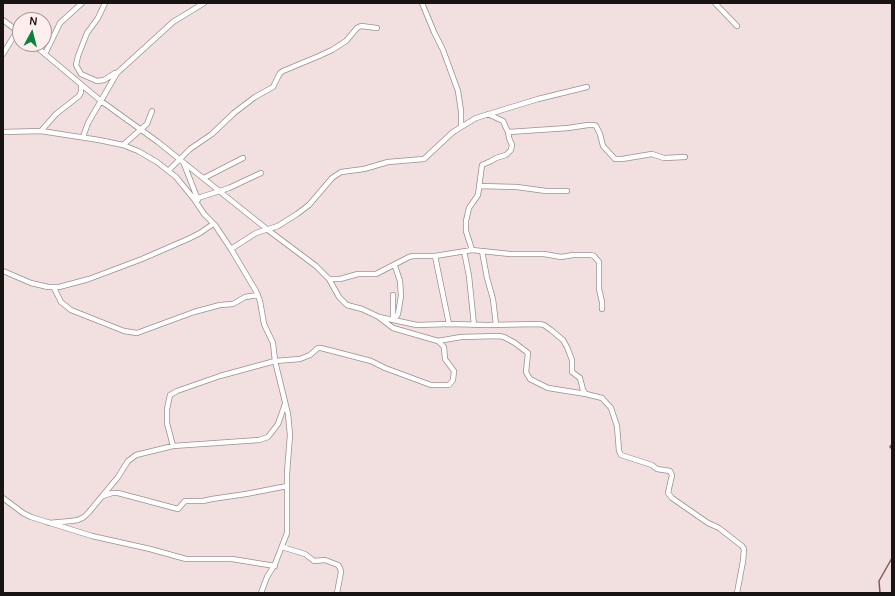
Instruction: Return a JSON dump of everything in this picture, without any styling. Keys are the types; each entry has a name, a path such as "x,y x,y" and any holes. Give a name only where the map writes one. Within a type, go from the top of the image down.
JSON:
{"street":[{"path":"45,54 60,24 82,3"},
{"path":"105,3 98,18 87,33 76,61 76,65 81,74 97,81 104,80 117,73 173,22 204,3"},
{"path":"422,3 445,55 458,91 461,111 460,127"},
{"path":"715,3 737,26"},
{"path":"4,20 12,27"},
{"path":"169,170 179,159 195,145 212,134 234,113 255,97 273,87 280,73 332,50 346,41 357,28 361,26 377,28"},
{"path":"3,54 12,41"},
{"path":"43,52 101,101 184,162 268,230 316,266 329,279 339,298 344,303 379,317 417,325 542,324 563,340 572,360 572,372 580,378 586,394"},
{"path":"84,138 88,123 117,73"},
{"path":"41,131 56,114 79,96 81,92 81,85"},
{"path":"231,249 256,232 268,230 278,226 303,209 319,195 332,178 341,172 364,169 388,162 424,159 460,127 476,118 538,99 587,87"},
{"path":"123,145 142,130 150,121 152,111"},
{"path":"472,250 466,231 466,221 468,208 478,195 482,165 506,155 511,150 512,144 508,138 508,132 503,122 488,114"},
{"path":"508,132 591,125 596,126 603,146 615,159 652,154 664,158 685,157"},
{"path":"3,132 41,131 123,145 147,156 169,170 194,198 231,249 258,295 264,324 273,343 275,361 285,403 290,435 287,465 288,532 261,593"},
{"path":"204,178 243,158"},
{"path":"184,162 201,209"},
{"path":"198,198 221,191 262,173"},
{"path":"479,186 518,186 546,191 567,191"},
{"path":"3,271 31,283 54,288 88,279 142,259 188,239 213,224"},
{"path":"329,279 340,279 358,274 376,274 395,266 409,257 435,256 472,250 510,254 544,254 560,258 578,255 594,256 599,262 598,290 602,302 602,309"},
{"path":"464,251 469,276 474,325"},
{"path":"482,251 493,299 496,325"},
{"path":"435,256 449,324"},
{"path":"393,320 398,314 400,296 400,281 395,266"},
{"path":"54,288 61,302 71,310 117,328 136,333 194,312 220,305 233,304 245,297 258,295"},
{"path":"392,295 393,320"},
{"path":"379,317 393,328 438,341 461,337 504,337 528,353 526,372 530,379 548,388 602,398 611,408 617,426 619,451 621,455 652,465 657,469 670,471 672,475 668,493 672,498 708,524 719,528 742,546 744,549 743,561 737,593"},
{"path":"172,446 167,423 168,404 170,395 177,391 220,376 275,361 300,359 310,355 318,348 326,348 346,355 371,360 385,368 431,385 449,385 453,380 454,371 446,359 444,347 438,341"},
{"path":"49,523 78,520 89,512 132,458 141,454 172,446 264,439 271,434 278,424 285,403"},
{"path":"101,497 114,493 178,509 185,501 203,501 287,486"},
{"path":"3,498 23,513 49,523 92,536 150,548 181,558 203,560 232,559 274,566"},
{"path":"282,547 306,554 314,561 324,560 338,565 341,572 337,585 337,593"}],"waterway":[{"path":"892,444 890,447 892,449"},
{"path":"880,593 879,581 892,558"}]}
